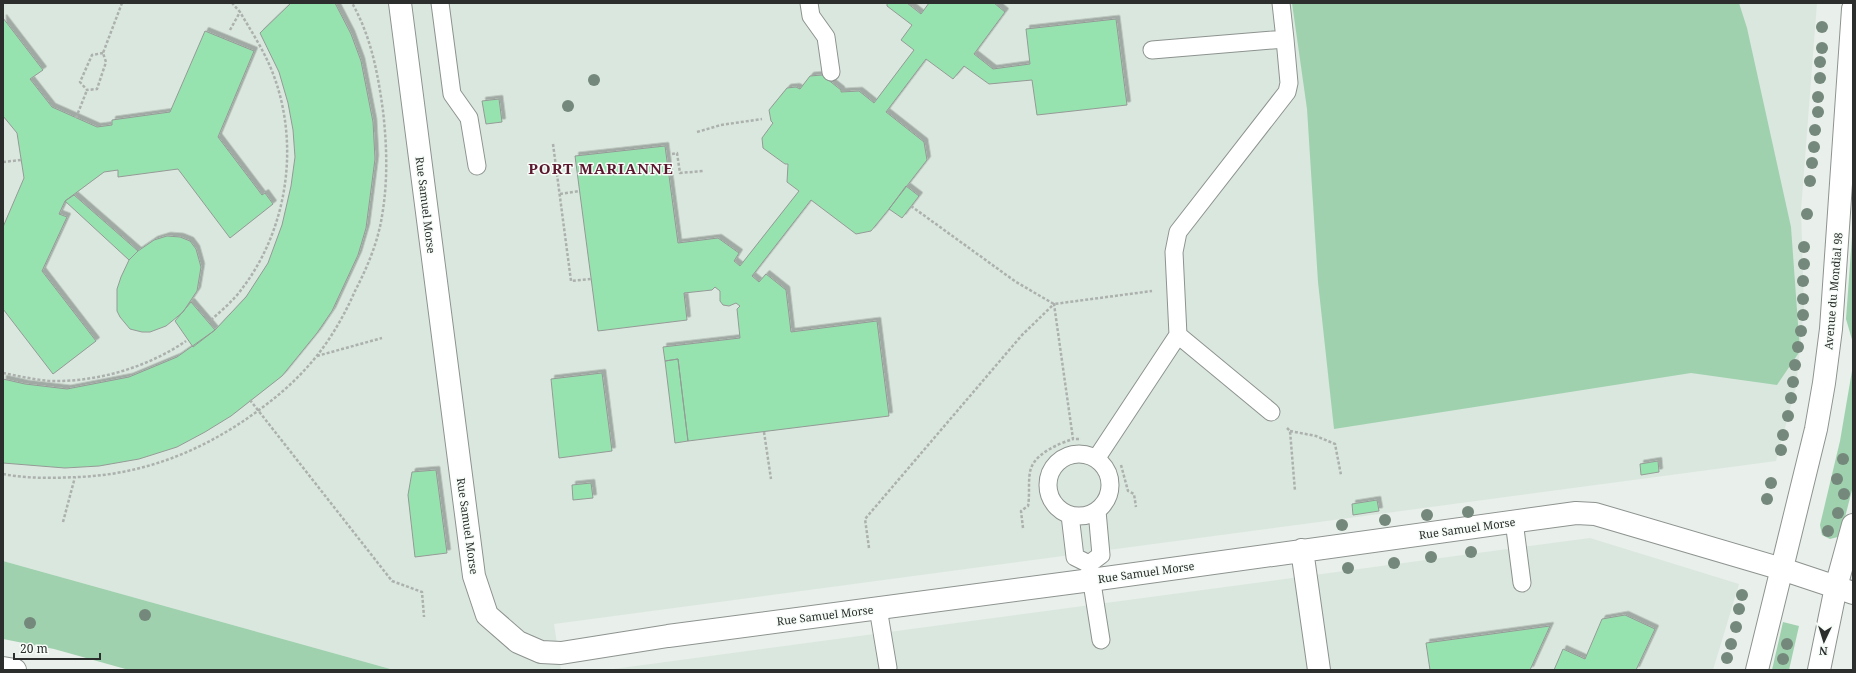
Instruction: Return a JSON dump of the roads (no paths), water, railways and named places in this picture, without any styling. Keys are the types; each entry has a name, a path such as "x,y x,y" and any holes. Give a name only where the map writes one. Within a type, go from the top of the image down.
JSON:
{"street":[{"name":"Rue Samuel Morse","path":"400,3 474,576 486,614 518,642 532,649 550,653 878,608 1090,572 1302,550 1576,513 1595,514 1782,569"},
{"name":"Avenue du Mondial 98","path":"1757,670 1816,429 1831,330 1853,9"},
{"path":"1819,670 1844,590 1853,525"},
{"path":"1302,550 1319,670"},
{"path":"1782,569 1844,590"},
{"path":"3,668 15,670"}],"lane":[{"path":"440,3 452,94 469,118 477,166"},
{"path":"809,3 811,16 826,37 831,72"},
{"path":"1096,459 1178,335 1174,252 1178,232 1288,92 1289,83 1281,3"},
{"path":"1152,50 1285,39"},
{"path":"1178,335 1271,412"},
{"path":"1073,455 1088,455 1103,465 1108,473 1110,486 1108,498 1097,511 1089,515 1070,515 1058,509 1049,496 1048,486 1049,476 1053,467 1060,460 1073,455"},
{"path":"1090,572 1101,555 1097,511"},
{"path":"1070,515 1075,557 1090,572 1101,640"},
{"path":"1514,521 1522,583"},
{"path":"878,608 888,668"}],"district":[{"name":"PORT MARIANNE","path":"601,168"}]}
